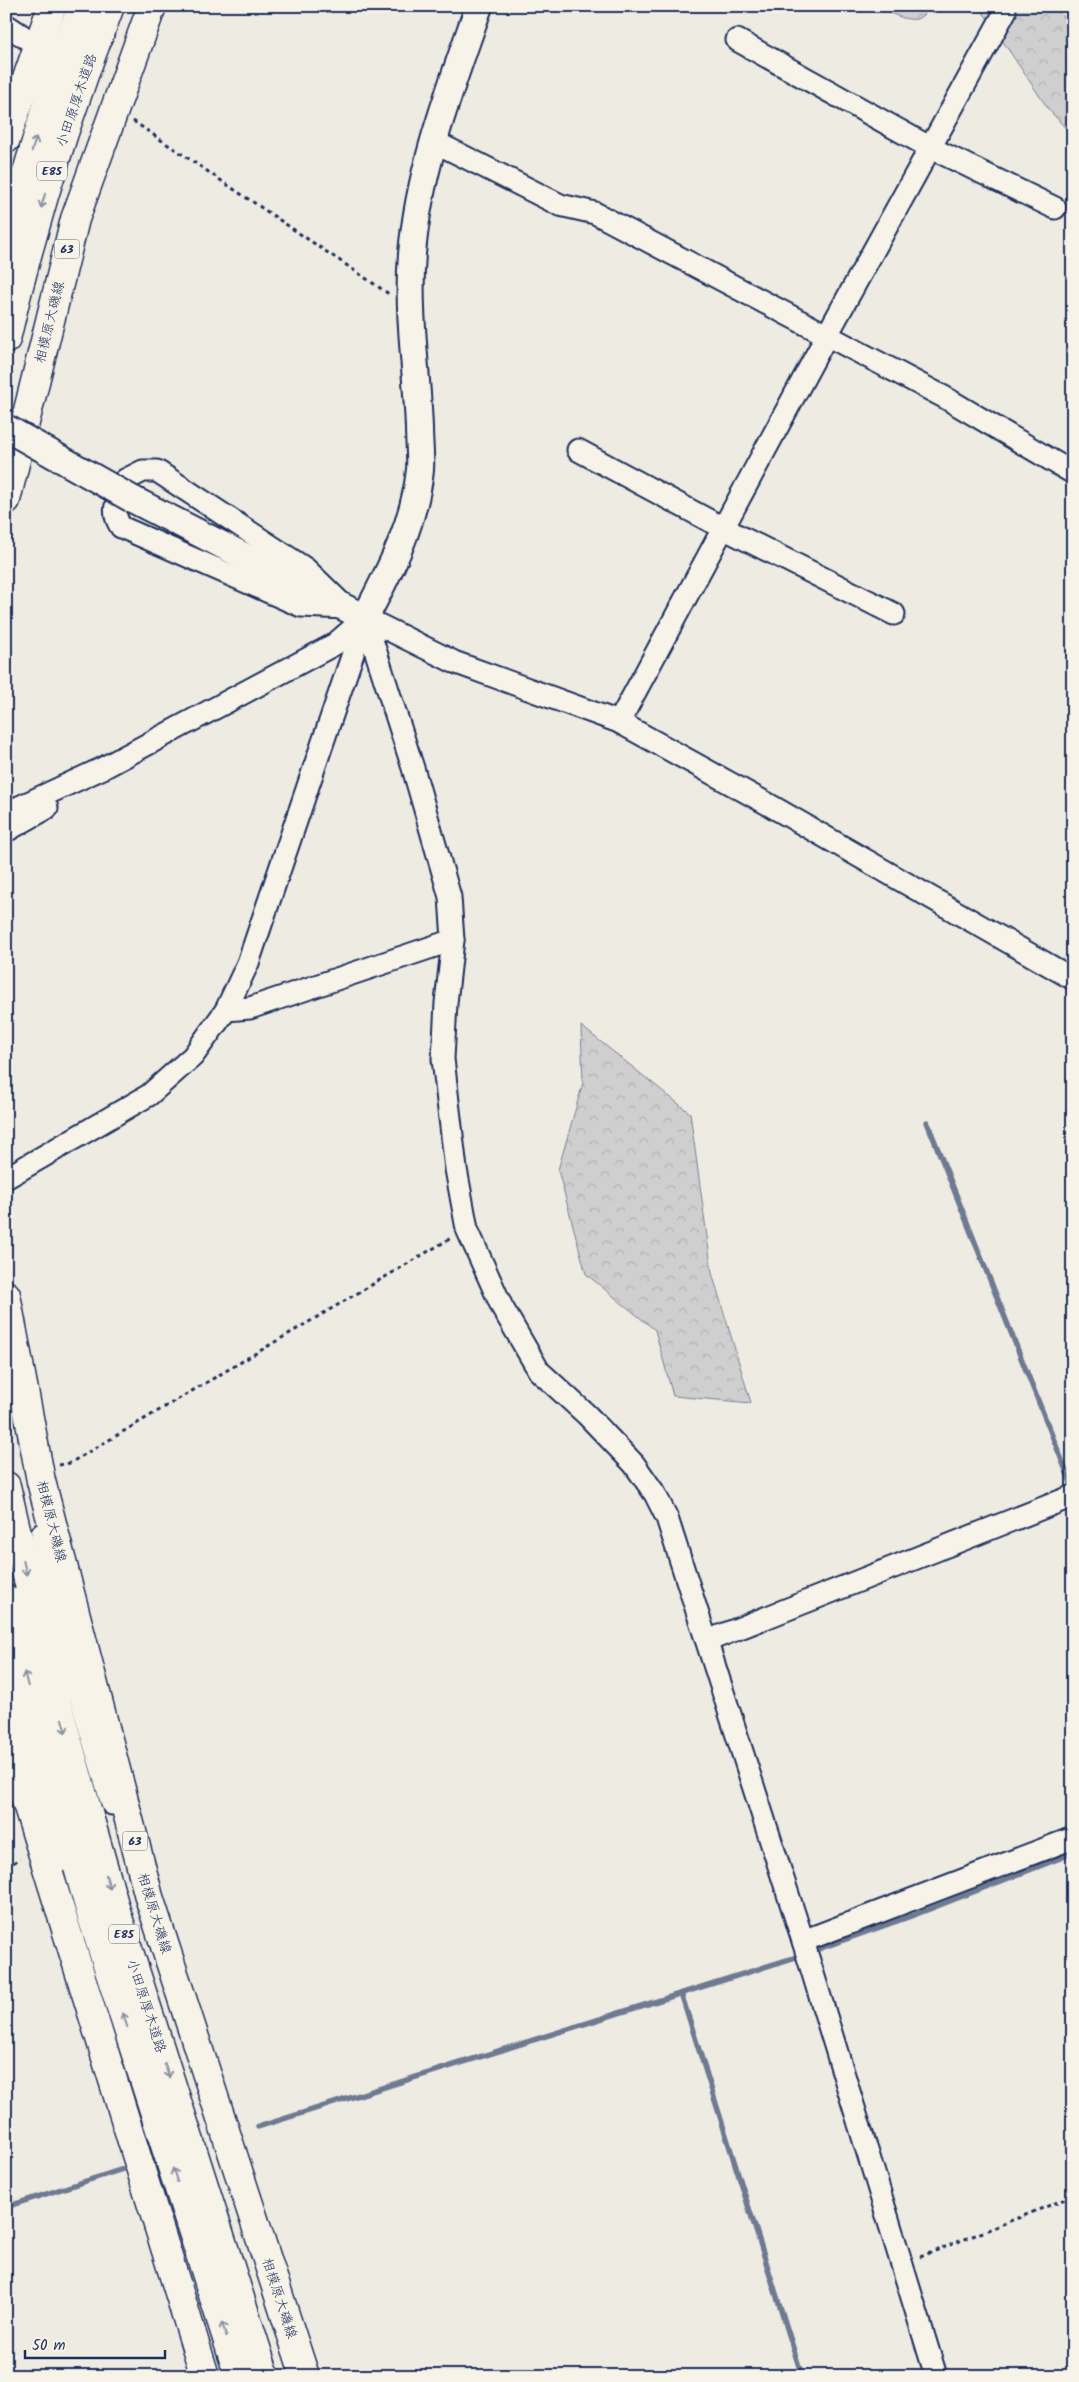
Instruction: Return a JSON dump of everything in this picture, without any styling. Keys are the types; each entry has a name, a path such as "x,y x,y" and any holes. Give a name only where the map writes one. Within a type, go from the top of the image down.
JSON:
{"main road":[{"path":"6,138 52,6"},
{"name":"小田原厚木道路","path":"6,242 56,75 82,6"},
{"name":"小田原厚木道路","path":"6,339 44,195 79,86 110,6"},
{"name":"相模原大磯線","path":"6,500 74,218 152,6"},
{"name":"相模原大磯線","path":"6,1294 39,1468 149,1897 305,2376"},
{"name":"小田原厚木道路","path":"6,1486 58,1704 116,1911 265,2376"},
{"name":"小田原厚木道路","path":"6,1599 35,1716 92,1917 239,2376"},
{"path":"6,1736 67,1926 205,2376"}],"street":[{"path":"6,813 103,768 335,644 355,613 392,567 408,530 420,470 418,388 412,310 412,256 417,214 433,141 479,6"},
{"path":"619,722 929,147 1005,12"},
{"path":"6,25 38,46"},
{"path":"737,40 929,147 1055,208"},
{"path":"433,141 560,205 595,213 944,396 1073,473"},
{"path":"6,428 132,499 454,662 619,722 766,803 1073,979"},
{"path":"578,450 723,528 894,614"},
{"path":"355,613 301,606 122,528 115,518 115,509 125,480 143,471 157,470 306,569 355,613 414,768 447,887 453,940 446,1003 443,1059 456,1170 467,1229 502,1307 539,1371 634,1464 655,1494 667,1518 804,1941 936,2376"},
{"path":"6,1178 148,1095 193,1056 226,1010 248,963 355,613"},
{"path":"6,831 73,794 103,768"},
{"path":"226,1010 250,1008 453,940"},
{"path":"23,1385 16,1412 68,1656 124,1846 149,1897"},
{"path":"707,1641 1073,1496"},
{"path":"6,1674 51,1835 67,1926"},
{"path":"804,1941 1073,1838"}],"path":[{"path":"114,108 412,310"},
{"path":"39,1468 70,1463 467,1229"},
{"path":"902,2264 1073,2196"}],"green space":[{"path":"880,6 932,6 919,18 910,19 893,14"},
{"path":"979,6 1054,6 1073,30 1073,136 1049,110"},
{"path":"581,1026 690,1113 712,1273 751,1403 673,1396 655,1330 586,1274 558,1170 583,1083"}],"waterway":[{"path":"927,1122 1073,1488"},
{"path":"258,2127 793,1958 914,1915 1073,1853"},
{"path":"681,1993 802,2376"},
{"path":"6,2207 123,2169"}]}
